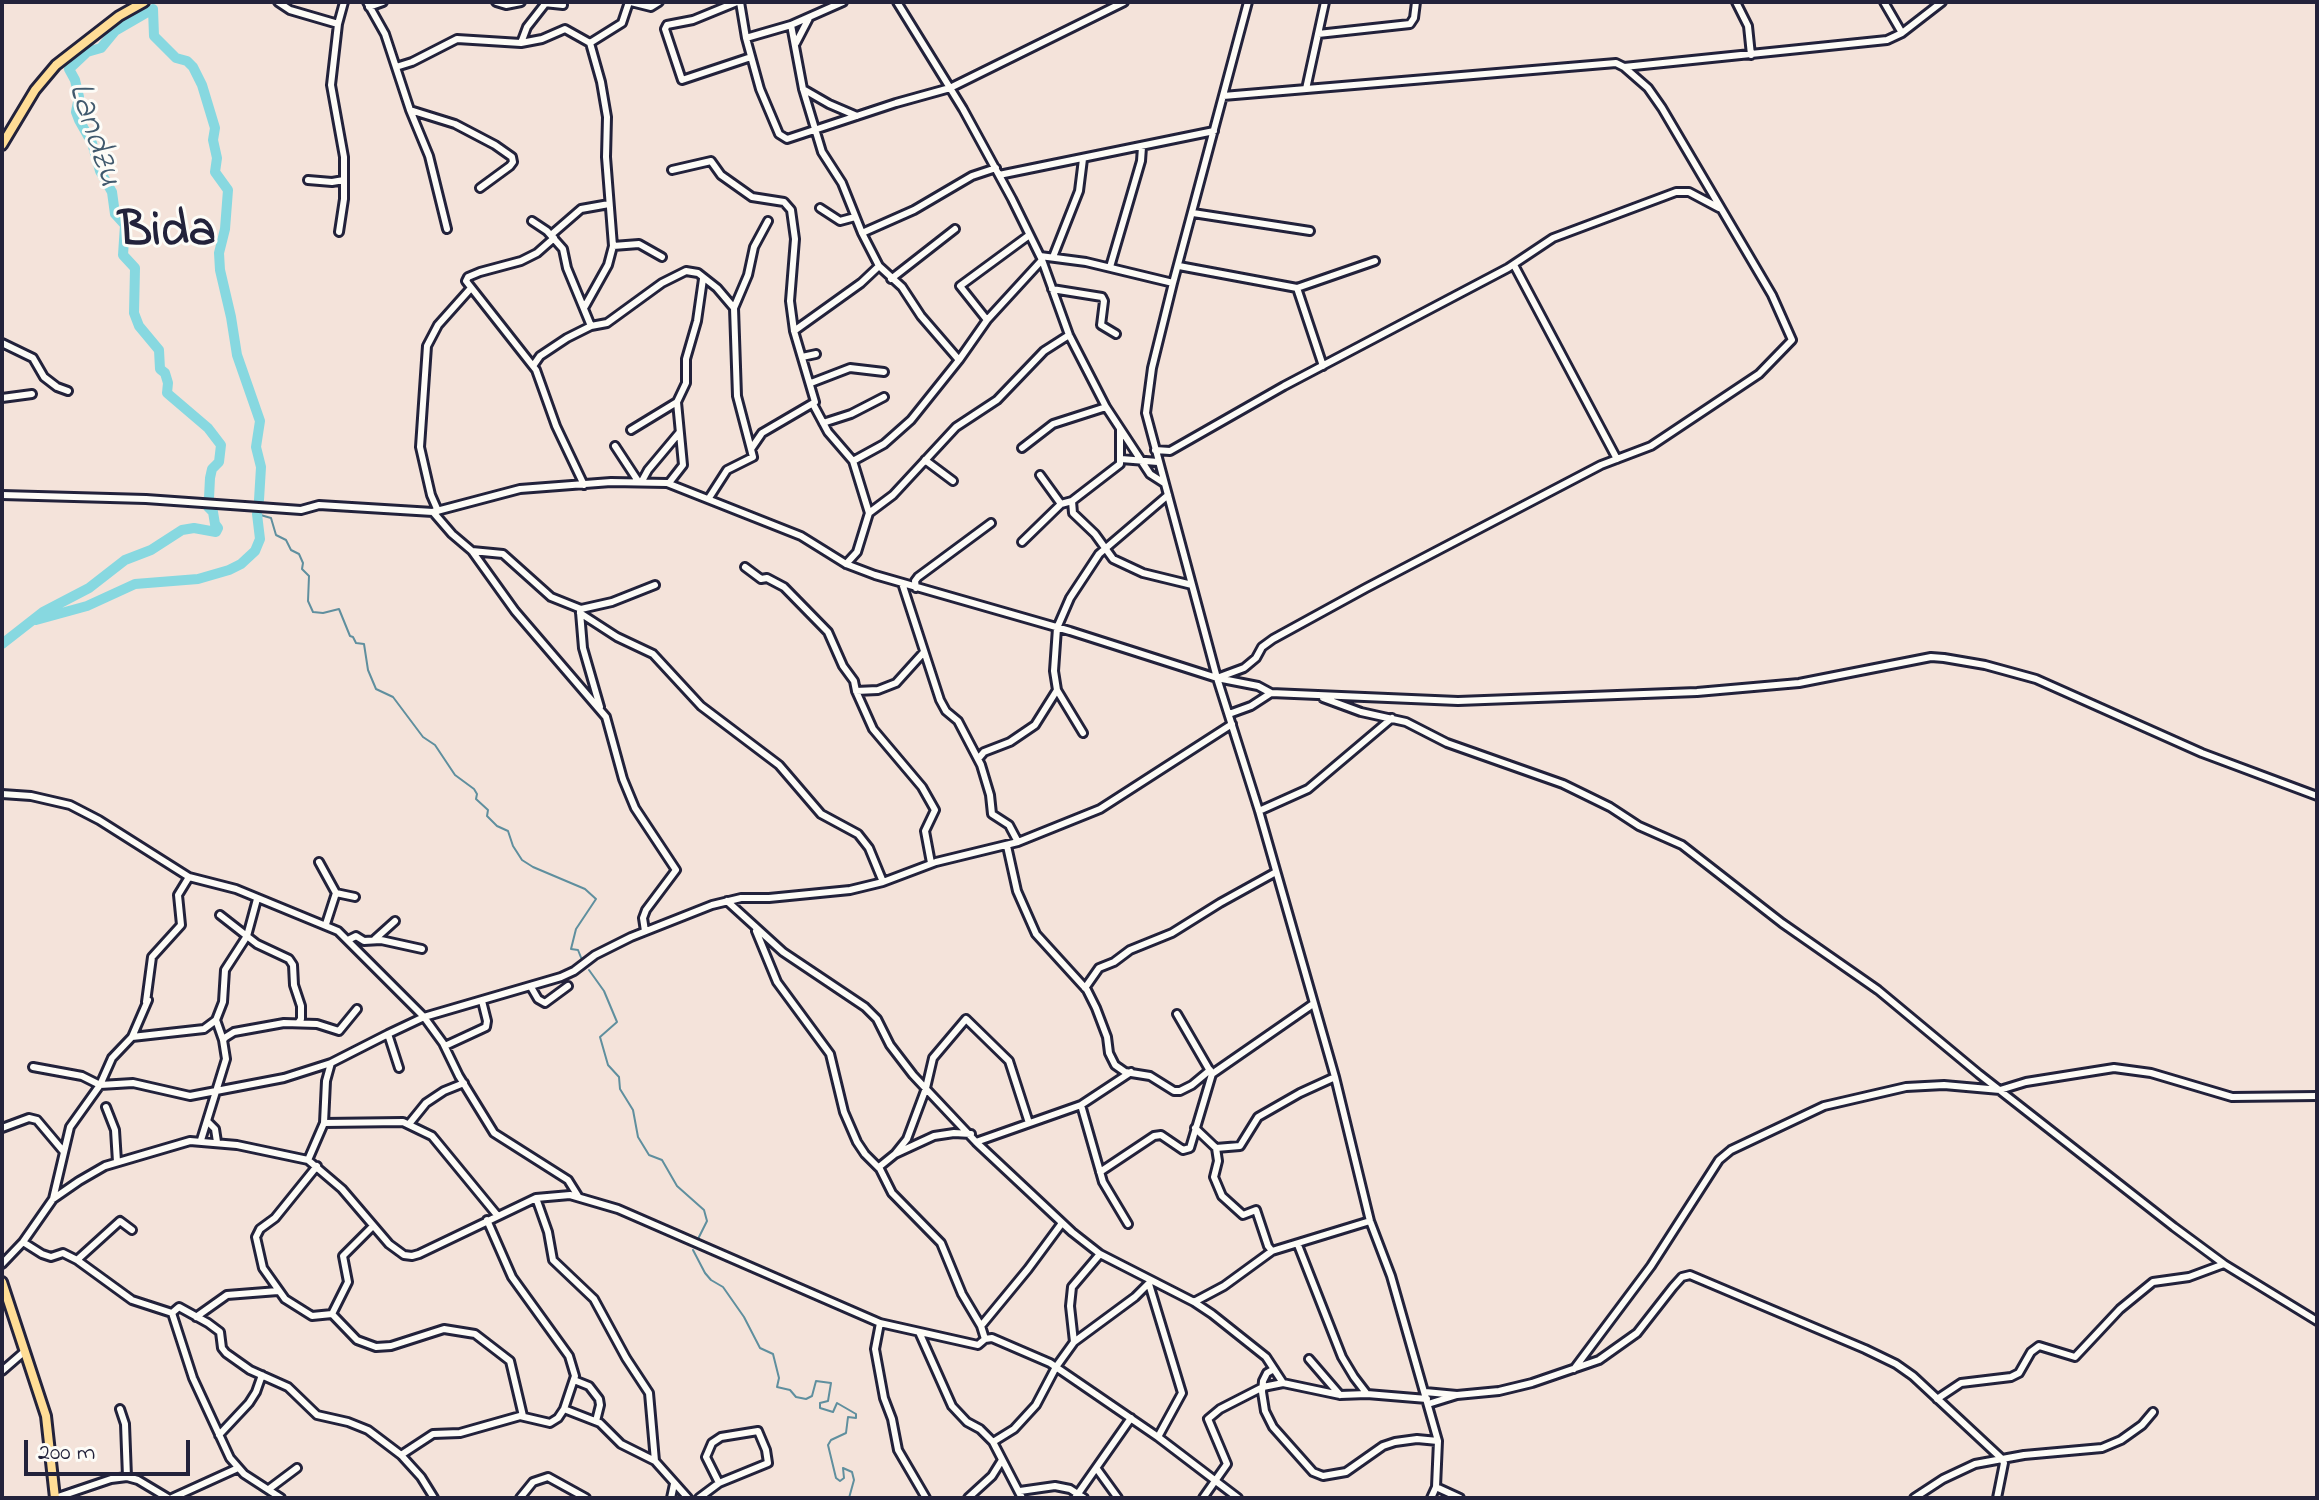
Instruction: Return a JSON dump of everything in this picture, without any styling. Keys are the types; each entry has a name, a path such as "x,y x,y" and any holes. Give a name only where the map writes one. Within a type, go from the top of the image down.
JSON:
{"main road":[{"path":"2,145 35,90 56,65 109,24 144,2"},
{"path":"2,1282 46,1416 55,1498"}],"street":[{"path":"278,2 290,10 338,24"},
{"path":"339,232 344,180 342,145 331,85 338,24 344,2"},
{"path":"383,2 368,4 383,29 429,156 447,229"},
{"path":"496,2 506,5 521,2"},
{"path":"590,43 622,23 630,2 651,7 659,2"},
{"path":"751,57 682,80 665,29 667,25 693,20 739,2 764,101 779,134 787,139 950,88 1124,2"},
{"path":"746,38 791,25 843,2"},
{"path":"897,2 997,172 1041,258 1069,335 1106,407 1153,477 1164,483"},
{"path":"1248,2 1173,283 1146,399 1146,413 1217,678 1259,811 1335,1077 1370,1221 1391,1276 1427,1398 1438,1441 1436,1487 1431,1498"},
{"path":"1306,89 1325,2"},
{"path":"1318,34 1410,24 1416,2"},
{"path":"1736,2 1748,26 1751,55"},
{"path":"1884,2 1902,33"},
{"path":"1624,67 1887,40 1902,33 1942,2"},
{"path":"521,43 527,27 543,3 563,5"},
{"path":"796,43 810,17"},
{"path":"791,25 803,89 822,152 842,183 862,233 879,266 902,287 921,316 959,360"},
{"path":"396,67 457,39 521,43 542,39 565,29 590,43 607,117 606,157 613,246 608,265 584,308"},
{"path":"1217,678 1244,668 1273,639 1366,588 1617,459 1647,448 1766,368 1792,340 1772,295 1654,95 1616,63 1223,96"},
{"path":"803,89 858,116"},
{"path":"410,110 455,124 512,157 510,166 480,188"},
{"path":"862,233 914,210 972,176 1083,159 1214,131"},
{"path":"1110,267 1139,170 1142,147"},
{"path":"1053,257 1079,191 1083,159"},
{"path":"672,170 711,161 721,175 752,197 784,202 789,206 795,239 790,301 794,331 815,400 762,433 751,449"},
{"path":"308,180 344,180"},
{"path":"1155,450 1170,451 1514,265 1553,238 1676,192 1689,192 1720,209"},
{"path":"584,485 556,426 533,366 466,281 468,277 521,261 542,250 552,236 581,209 609,204"},
{"path":"820,208 840,221 855,217"},
{"path":"1193,213 1310,231"},
{"path":"532,221 563,249 567,268 591,326"},
{"path":"709,498 727,470 751,460 737,396 734,308 748,275 754,247 768,221"},
{"path":"891,279 955,229"},
{"path":"987,320 960,286 1028,236"},
{"path":"613,246 639,244 662,257"},
{"path":"853,461 884,444 911,420 987,320 1041,258 1053,257 1110,267 1173,283"},
{"path":"1179,266 1297,288 1375,261"},
{"path":"1514,265 1617,459"},
{"path":"794,331 861,283 879,266"},
{"path":"533,366 552,348 591,326 607,323 680,273 698,273 717,288 734,308"},
{"path":"669,483 683,465 677,402 686,383 686,359 697,321 703,279"},
{"path":"471,288 438,325 427,346 420,447 435,512 452,534 472,551 515,611 609,723 619,766 635,808 676,870 646,910 643,918 645,931"},
{"path":"1297,288 1323,366"},
{"path":"1052,289 1102,297 1101,325 1116,334"},
{"path":"869,513 893,495 956,427 997,400 1044,351 1069,335"},
{"path":"2,343 33,358 44,377 68,391"},
{"path":"802,357 816,354"},
{"path":"811,383 850,368 884,372"},
{"path":"2,398 32,394"},
{"path":"823,423 851,414 884,397"},
{"path":"631,430 677,402"},
{"path":"813,404 823,423 853,461 869,513 857,552 846,564"},
{"path":"1022,448 1053,424 1106,407"},
{"path":"1022,542 1061,504 1072,501 1113,470 1121,459 1120,430"},
{"path":"640,481 679,433"},
{"path":"615,446 640,481"},
{"path":"1121,459 1158,462"},
{"path":"925,460 953,481"},
{"path":"1040,475 1061,504"},
{"path":"2,495 146,499 301,510 319,505 435,512 520,489 640,481 669,483 801,536 846,564 1217,678 1258,686 1271,693 1516,701 1697,692 1799,683 1931,657 1944,658 2036,679 2188,747 2317,796"},
{"path":"1083,733 1057,690 1054,671 1057,628 1070,598 1106,548 1168,495"},
{"path":"1072,501 1073,513 1113,559 1129,568 1192,585"},
{"path":"916,588 918,577 991,523"},
{"path":"472,551 503,554 551,597 580,611 617,637 653,654 701,706 779,765 821,814 858,834 869,848 883,882"},
{"path":"745,567 761,579 767,578 784,587 828,632 843,666 854,681 873,729 922,787 935,810 925,831 931,863"},
{"path":"902,583 940,700 946,711 958,721 978,759 990,795 992,814 1009,825 1018,842"},
{"path":"580,611 655,585"},
{"path":"580,611 583,648 600,709"},
{"path":"856,691 878,690 896,683 924,652"},
{"path":"978,759 984,752 1010,742 1035,725 1057,690"},
{"path":"1229,714 1251,706 1271,693"},
{"path":"1320,697 1361,712 1406,722 1447,743 1563,784 1610,807 1639,826 1682,845 1782,923 1878,990 2000,1090 2224,1264 2317,1321"},
{"path":"1259,811 1308,789 1392,718"},
{"path":"33,1067 82,1076 100,1085 133,1083 190,1096 284,1078 331,1063 424,1017 531,987 574,971 595,955 645,931 727,901 834,892 883,882 931,863 1018,842 1100,809 1232,724"},
{"path":"2,794 31,796 70,805 189,877 223,884 326,924 348,940 424,1017 445,1046 494,1133 568,1180 579,1197"},
{"path":"1007,846 1017,891 1036,934 1085,988 1107,1037 1112,1060 1121,1069 1150,1076 1167,1089 1180,1091 1313,1004"},
{"path":"319,862 336,893 326,924"},
{"path":"1085,988 1099,968 1130,950 1172,933 1276,872"},
{"path":"53,1199 70,1127 100,1085 112,1058 132,1037 147,1001 152,957 181,925 178,895 189,877"},
{"path":"336,893 355,897"},
{"path":"132,1037 204,1029 216,1020 223,1002 225,970 247,936 257,899"},
{"path":"727,901 783,952 865,1007 877,1019 897,1056 926,1088 976,1142 1062,1223 1100,1254 1194,1302 1266,1357 1283,1383"},
{"path":"220,915 257,944 283,955 293,965 294,985 302,1014 299,1022"},
{"path":"375,939 395,921"},
{"path":"756,929 777,982 830,1054 849,1122 865,1154 879,1167 892,1193 941,1243 985,1339"},
{"path":"348,940 356,936 364,941 375,939 422,949"},
{"path":"531,987 538,999 545,1003 568,986"},
{"path":"445,1046 486,1027 482,1001"},
{"path":"223,1040 234,1032 299,1022 339,1031 357,1009"},
{"path":"1100,1172 1154,1136 1161,1135 1183,1150 1190,1148 1211,1072 1177,1014"},
{"path":"879,1167 907,1139 926,1088 933,1058 966,1019 1009,1061 1029,1123"},
{"path":"201,1140 226,1059 216,1020"},
{"path":"388,1034 399,1068"},
{"path":"308,1160 324,1123 326,1081 331,1063"},
{"path":"1574,1369 1651,1266 1715,1165 1731,1150 1824,1106 1891,1090 1944,1085 2000,1090 2026,1082 2122,1068 2151,1073 2232,1097 2317,1096"},
{"path":"976,1142 1081,1105 1131,1072"},
{"path":"1216,1148 1240,1146 1258,1117 1335,1077"},
{"path":"409,1124 426,1103 464,1083"},
{"path":"1081,1105 1100,1172 1111,1199 1128,1224"},
{"path":"106,1107 115,1130 117,1162"},
{"path":"2,1128 29,1118 37,1120 64,1152"},
{"path":"324,1123 386,1121 409,1124 439,1142 497,1215"},
{"path":"208,1122 215,1129 217,1142"},
{"path":"1195,1128 1216,1148 1218,1161 1214,1177 1222,1196 1243,1215 1256,1210 1272,1251"},
{"path":"895,1154 934,1136 971,1134"},
{"path":"2,1264 23,1242 53,1199 97,1170 190,1141 217,1142 308,1160 342,1189 389,1244 404,1255 419,1254 536,1198 579,1197 618,1209 880,1323 978,1345 992,1338 1056,1367 1158,1437 1238,1498"},
{"path":"317,1166 275,1218 257,1232 255,1242 278,1291 312,1316 332,1314"},
{"path":"536,1198 548,1232 553,1260 594,1299 649,1393 655,1461"},
{"path":"401,1455 433,1434 460,1433 523,1416 550,1423 564,1409 574,1380 569,1356 512,1277 487,1220"},
{"path":"77,1260 120,1221 132,1230"},
{"path":"1194,1302 1224,1286 1272,1251 1370,1221"},
{"path":"981,1326 1062,1223"},
{"path":"332,1314 348,1282 343,1256 373,1226"},
{"path":"23,1242 51,1257 63,1253 132,1300 172,1313"},
{"path":"1298,1245 1342,1357 1367,1394"},
{"path":"1074,1342 1070,1306 1072,1287 1100,1254"},
{"path":"1937,1399 1961,1383 2011,1377 2019,1373 2031,1352 2039,1346 2075,1357 2120,1309 2153,1282 2189,1277 2224,1264"},
{"path":"1203,1498 1227,1462 1208,1419 1220,1409 1263,1387 1283,1383 1340,1395 1427,1398 1499,1391 1599,1360 1637,1333 1682,1277 1690,1275 1896,1364 2001,1458 2004,1463 1997,1498"},
{"path":"993,1442 1026,1417 1036,1405 1056,1367 1074,1342 1150,1282"},
{"path":"1150,1282 1182,1393 1158,1437"},
{"path":"196,1317 227,1295 278,1291"},
{"path":"172,1313 179,1307 220,1332 222,1348 226,1353 250,1370 288,1387 317,1415 362,1426 401,1455 430,1496"},
{"path":"172,1313 193,1378 238,1468 281,1498"},
{"path":"332,1314 357,1340 376,1347 391,1346 444,1329 475,1334 510,1361 523,1416"},
{"path":"880,1323 875,1349 884,1398 898,1450 926,1498"},
{"path":"919,1332 952,1406 993,1442 1021,1494 1055,1486 1079,1497 1109,1447 1131,1418"},
{"path":"2,1371 25,1351"},
{"path":"1309,1359 1340,1395"},
{"path":"1274,1369 1264,1377 1263,1387 1262,1399 1269,1420 1305,1465 1323,1476 1351,1470 1383,1446 1395,1442 1417,1439 1438,1441"},
{"path":"219,1435 249,1403 262,1375"},
{"path":"574,1380 589,1386 599,1399 596,1421"},
{"path":"1427,1398 1457,1395"},
{"path":"120,1409 127,1434 127,1477"},
{"path":"564,1409 596,1421 621,1444 655,1461 688,1498"},
{"path":"1914,1498 1962,1469 2001,1458 2102,1448 2121,1440 2142,1425 2153,1412"},
{"path":"699,1498 719,1483 768,1463 758,1431 721,1437 712,1443 706,1457 719,1483"},
{"path":"968,1498 992,1476 1002,1460"},
{"path":"55,1498 111,1479 127,1477 170,1498 238,1468"},
{"path":"269,1489 297,1468"},
{"path":"1097,1469 1118,1498"},
{"path":"520,1498 533,1482 548,1477 586,1498"},
{"path":"671,1498 674,1484"},
{"path":"1436,1487 1460,1498"}],"waterway":[{"name":"Landzu","path":"209,498 212,469 219,462 221,445 208,428 167,393 168,383 160,369 159,350 139,326 134,313 135,268 123,255 125,225 115,214 112,192 76,112 79,97 69,69 87,52 101,48 115,31 153,9 154,36 176,58 187,61 193,67 215,128 215,172 228,190 225,229 219,253 220,270 237,355 260,421 256,447 261,467 259,500"},
{"name":"Landzu","path":"2,644 43,612 89,588 125,560 151,550 182,530 194,528 216,532 218,528 213,512 208,507"},
{"path":"257,514 271,518 276,535 286,540 291,550 299,554 302,569 309,576 308,601 313,612 339,609 350,636 356,643 364,644 368,670 376,689 393,697 423,737 435,745 455,775 474,789 476,799 488,810 487,816 508,831 522,860 585,889 596,899 576,929 571,949 578,950 582,960"},
{"name":"Landzu","path":"36,620 87,606 135,584 198,579 229,570 255,551 260,539 257,514"},
{"path":"589,970 604,991 617,1022 600,1037 608,1065 619,1077 620,1089 633,1110 638,1137 649,1155 662,1160 677,1186 704,1210 707,1221 698,1239"},
{"path":"693,1250 705,1273 723,1287 744,1317 760,1348 773,1354 779,1378 777,1387 806,1399 812,1396 816,1381 831,1383 828,1401 820,1403 820,1408 833,1412 837,1403 856,1414 856,1418 848,1417 846,1433 831,1440 828,1445 836,1478 840,1481 844,1478 843,1468 852,1472 854,1480 849,1498"}],"district":[{"name":"Bida","path":"167,236"}]}
